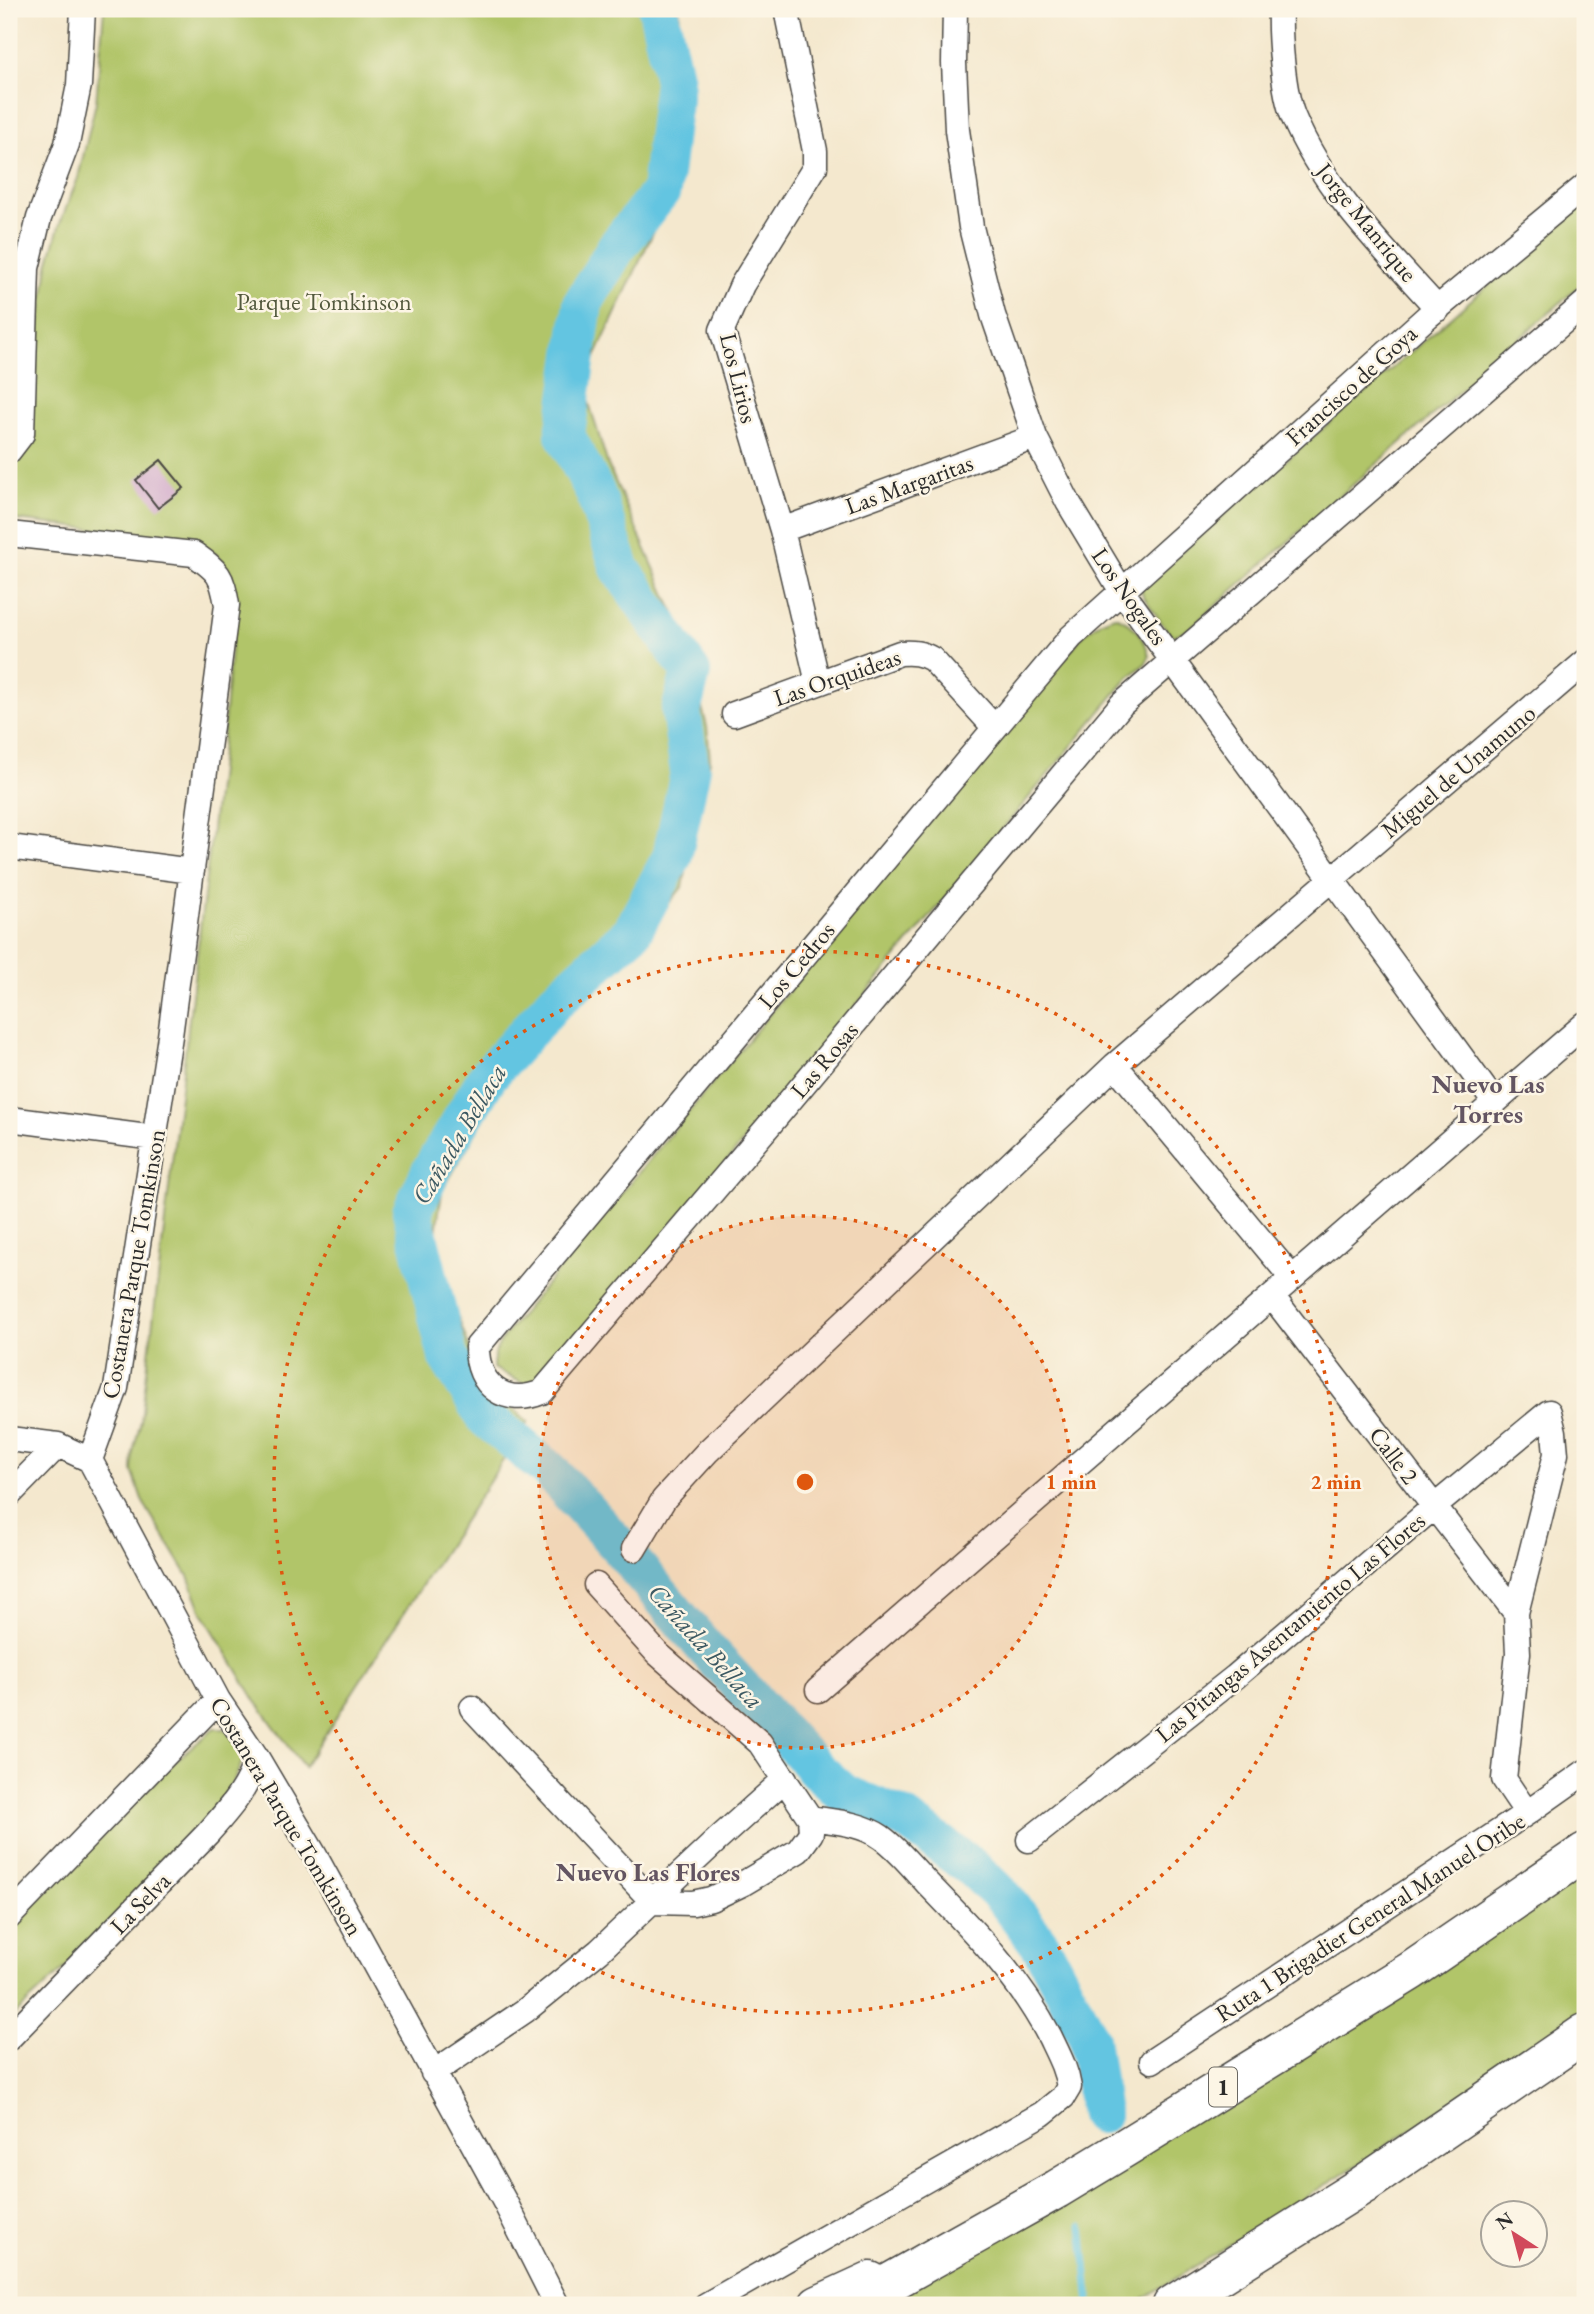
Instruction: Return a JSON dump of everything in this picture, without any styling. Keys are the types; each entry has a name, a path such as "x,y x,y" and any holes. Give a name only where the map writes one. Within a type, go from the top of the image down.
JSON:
{"highway":[{"name":"1","path":"850,2305 1057,2189 1399,1978 1585,1852"},
{"path":"1172,2305 1363,2185 1585,2034"},
{"path":"818,2305 882,2276 916,2268"}],"street":[{"path":"9,452 22,434 27,268 39,218 67,144 79,85 83,9"},
{"name":"Los Lirios","path":"786,9 815,151 815,167 742,285 722,330 782,530 818,683"},
{"name":"Los Nogales","path":"955,9 957,130 971,227 993,315 1035,437 1068,502 1121,590 1495,1103"},
{"name":"Jorge Manrique","path":"1286,14 1283,68 1292,113 1311,151 1327,179 1363,225 1438,309"},
{"name":"Francisco de Goya","path":"1121,590 1438,309 1585,186"},
{"path":"1173,659 1585,303"},
{"name":"Las Margaritas","path":"782,530 1035,437"},
{"name":"Costanera Parque Tomkinson","path":"9,534 194,554 211,566 223,582 227,606 155,1138 116,1388 90,1460 219,1700 314,1854 506,2204 556,2305"},
{"name":"Los Cedros","path":"477,1347 1071,637 1121,590"},
{"name":"Las Orquideas","path":"734,714 900,653 921,653 932,659 995,728"},
{"name":"Las Rosas","path":"477,1347 480,1372 486,1383 501,1392 516,1396 530,1397 542,1392 1122,705 1173,659"},
{"name":"Miguel de Unamuno","path":"634,1549 664,1500 708,1451 1115,1065 1585,662"},
{"path":"9,847 192,871"},
{"path":"818,1690 1585,1024"},
{"path":"1115,1065 1292,1278"},
{"path":"9,1119 155,1138"},
{"name":"Calle 2","path":"1272,1296 1516,1613"},
{"name":"Las Pitangas Asentamiento Las Flores","path":"1029,1840 1235,1677 1549,1412 1556,1454 1516,1613"},
{"path":"9,1439 58,1445 90,1460"},
{"path":"9,1494 58,1445"},
{"path":"472,1708 653,1902 693,1903 710,1899 744,1884 799,1851 811,1833 810,1818 754,1737 657,1653 596,1585"},
{"path":"1516,1613 1518,1653 1504,1779 1527,1814"},
{"path":"9,1917 219,1700"},
{"name":"La Selva","path":"9,2038 216,1824 249,1781 257,1758"},
{"name":"Ruta 1 Brigadier General Manuel Oribe","path":"1152,2061 1527,1814 1585,1772"},
{"path":"433,2073 526,2010 599,1951 785,1779"},
{"path":"706,2305 1042,2114 1063,2097 1069,2087 1063,2062 1042,2021 1025,1994 973,1930 884,1839 865,1828 810,1818"}],"green space":[{"name":"Parque Tomkinson","path":"104,9 679,9 683,73 683,168 590,368 588,400 608,465 682,631 707,727 710,760 683,886 627,955 558,1019 514,1067 442,1191 436,1232 451,1299 473,1357 507,1403 528,1422 304,1767 255,1700 202,1612 188,1576 143,1502 132,1470 133,1452 141,1421 222,745 235,604 231,572 215,553 189,541 9,519 9,466 24,437 48,265 60,223 78,178 96,102"},
{"path":"1585,201 1585,281 1190,628 1174,636 1168,632 1143,596 1141,589 1145,583"},
{"path":"1114,616 1132,626 1142,638 1149,657 1146,663 1128,678 551,1373 537,1384 522,1383 493,1368 496,1350 511,1327 1084,634"},
{"path":"214,1729 225,1729 244,1753 221,1808 66,1967 9,2020 9,1930 175,1761"},
{"path":"1585,1865 1585,2010 1542,2042 1365,2160 1133,2305 886,2305"}],"building":[{"path":"161,460 184,488 158,508 136,480"}],"waterway":[{"name":"Cañada Bellaca","path":"658,9 674,81 661,191 616,248 583,303 565,435 595,492 620,568 691,672 681,711 690,772 672,857 632,932 555,1001 488,1076 432,1169 412,1212 448,1357 486,1418 550,1471 816,1769 844,1794 905,1819 974,1869 1006,1900 1041,1946 1089,2039 1100,2114"},
{"path":"1082,2226 1090,2305"}],"district":[{"name":"Nuevo Las Torres","path":"1488,1099"},
{"name":"Nuevo Las Flores","path":"648,1872"}]}
